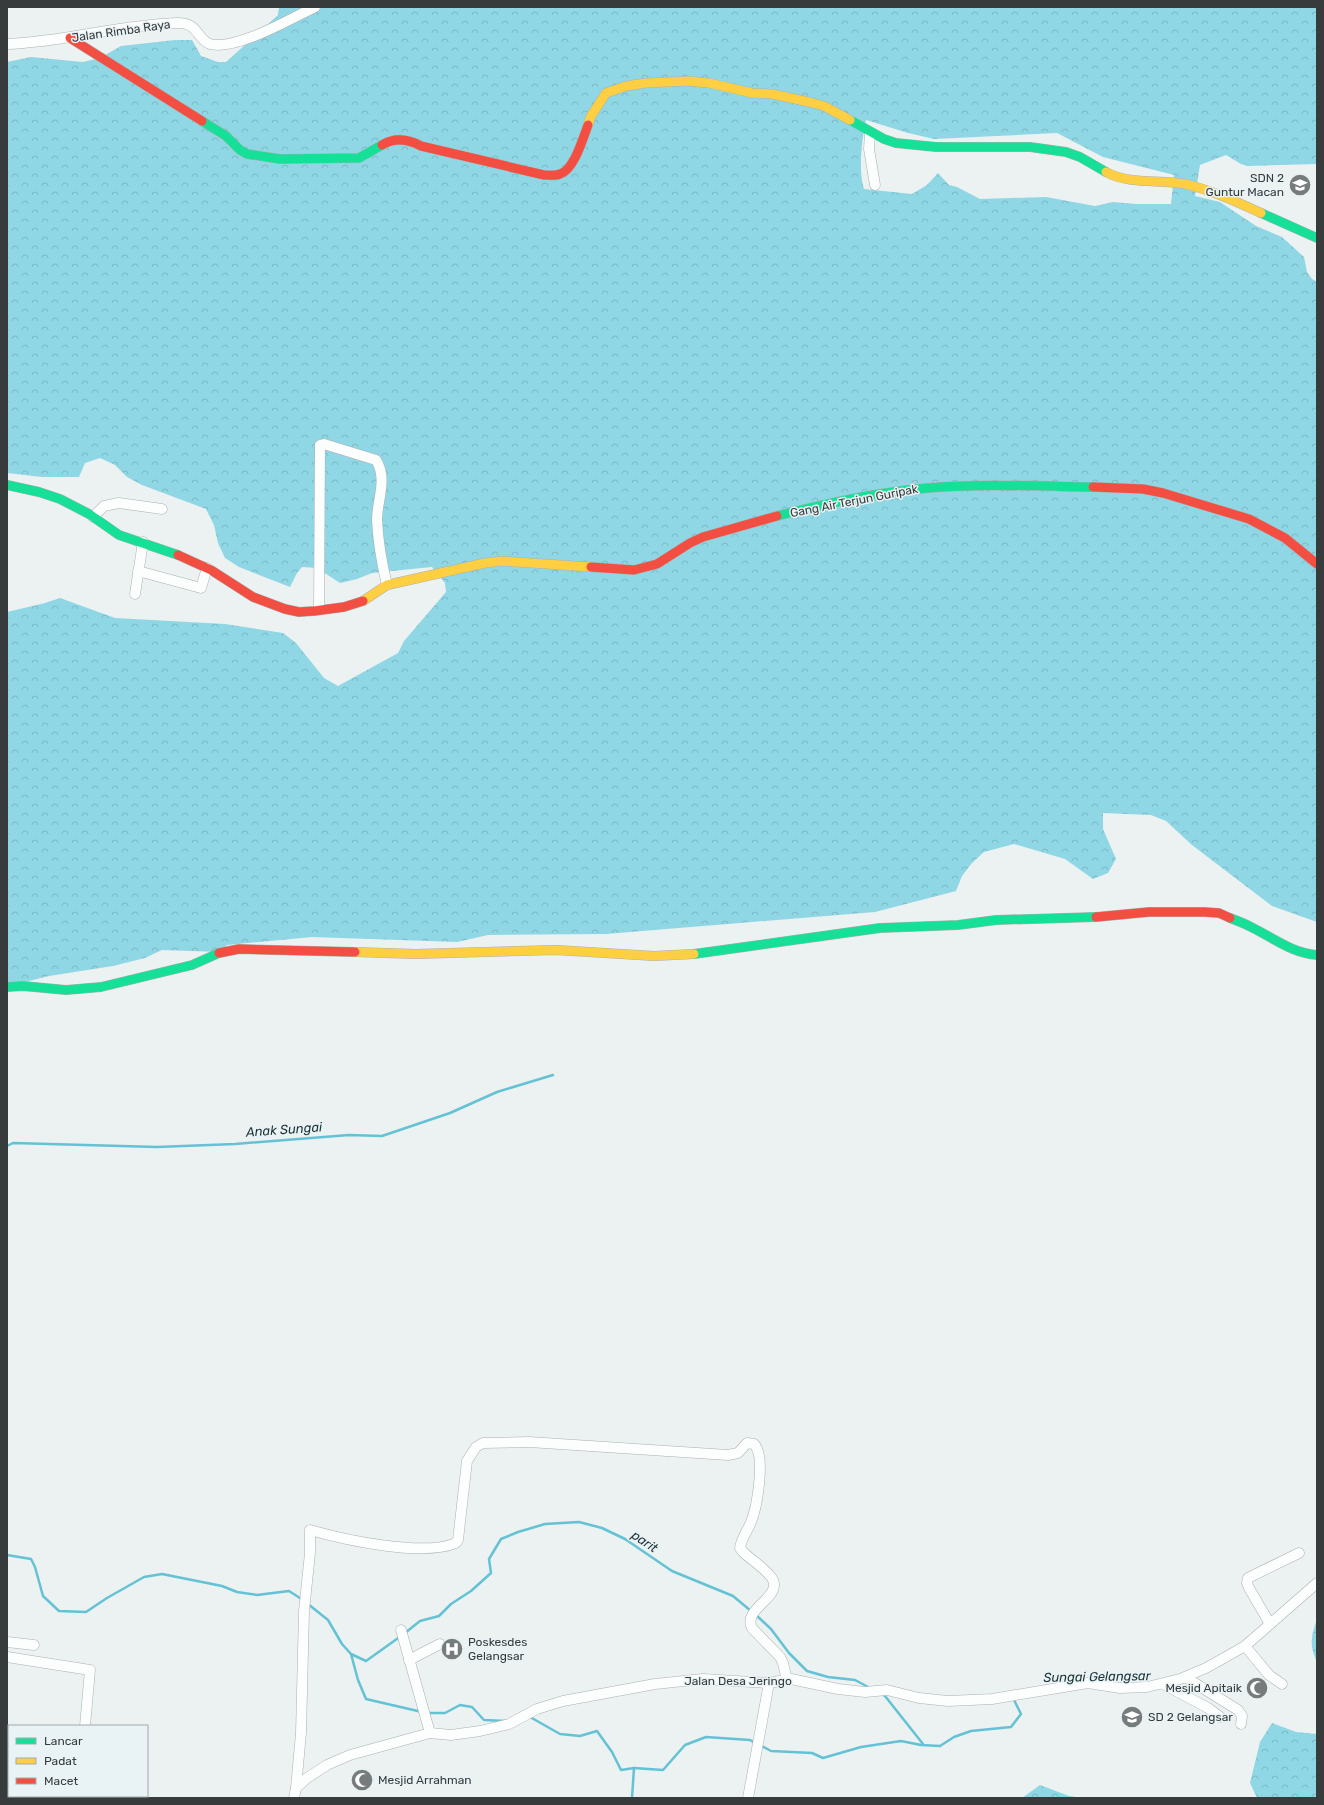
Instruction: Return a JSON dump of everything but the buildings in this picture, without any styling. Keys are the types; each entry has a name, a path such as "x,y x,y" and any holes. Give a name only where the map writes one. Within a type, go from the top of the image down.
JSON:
{"street":[{"name":"Jalan Rimba Raya","path":"7,44 35,43 116,29 178,23 193,26 205,42 223,44 251,37 316,7"},
{"path":"70,38 226,136 243,152 251,155 280,159 360,158 387,142 409,140 421,146 544,175 559,175 567,171 576,155 591,116 606,93 615,89 633,85 688,81 709,83 752,93 772,94 824,106 870,133 896,143 936,147 1030,147 1066,152 1080,157 1113,176 1151,182 1184,184 1196,187 1240,203 1317,238"},
{"path":"870,133 869,149 874,185"},
{"path":"7,486 31,489 48,494 93,517 109,530 168,551 207,568 240,590 288,610 305,611 343,606 360,602 367,599 380,587 387,585 377,521 382,484 380,466 376,460 324,444 320,445 319,609"},
{"name":"Gang Air Terjun Guripak","path":"387,585 485,563 502,561 634,570 657,564 690,543 703,537 736,526 817,506 908,490 1000,485 1143,489 1163,493 1249,519 1285,538 1317,564"},
{"path":"93,517 104,506 119,503 162,509"},
{"path":"135,594 142,542"},
{"path":"138,571 201,588 207,568"},
{"path":"7,987 24,986 66,990 101,987 192,965 221,952 239,949 416,954 556,950 654,956 684,956 859,930 910,926 958,925 996,920 1091,917 1156,912 1219,913 1253,928 1288,948 1304,954 1317,955"},
{"path":"295,1793 301,1733 304,1611 310,1553 310,1530 342,1539 406,1547 436,1547 456,1543 458,1540 461,1522 467,1461 476,1447 483,1443 522,1442 728,1455 738,1453 747,1443 754,1444 757,1448 759,1459 759,1492 754,1513 740,1548 771,1577 774,1585 771,1592 753,1614 751,1626 784,1663 787,1680"},
{"path":"1270,1624 1249,1588 1247,1583 1248,1578 1299,1553"},
{"name":"Jalan Desa Jeringo","path":"295,1793 314,1772 334,1762 370,1750 430,1733 459,1735 509,1724 537,1709 563,1701 655,1684 709,1679 769,1683 787,1680 846,1690 887,1690 933,1701 958,1701 992,1699 1043,1689 1088,1683 1130,1688 1175,1680 1214,1664 1245,1646 1317,1583"},
{"path":"401,1630 430,1733"},
{"path":"7,1642 34,1645"},
{"path":"409,1660 440,1644"},
{"path":"1245,1646 1269,1675 1282,1684"},
{"path":"7,1657 90,1670 85,1725"},
{"path":"1175,1680 1220,1717"},
{"path":"1175,1680 1238,1710 1242,1716 1241,1724"},
{"path":"748,1798 758,1752 769,1683"}],"green space":[{"path":"279,7 1317,7 1317,164 1248,166 1241,164 1226,155 1200,165 1195,196 1220,202 1256,226 1282,237 1304,257 1307,272 1312,279 1317,282 1317,922 1272,906 1192,845 1166,821 1151,815 1103,813 1103,829 1116,859 1108,873 1093,879 1065,859 1014,844 984,852 972,863 962,876 956,891 875,912 606,934 488,935 457,942 312,937 227,945 221,952 162,950 145,958 113,966 49,976 25,982 7,983 7,612 60,598 115,618 225,624 283,633 296,643 324,678 338,686 398,653 404,641 446,592 445,583 432,567 372,573 357,579 340,583 317,568 302,567 297,573 290,587 239,567 225,558 218,543 214,525 206,509 142,485 127,477 115,465 100,458 85,463 79,477 42,477 7,473 7,62 31,57 83,62 100,58 121,46 175,40 192,40 201,56 218,62 226,62 278,15","holes":["866,120 908,133 934,139 1057,133 1103,157 1174,175 1171,204 1136,204 1113,202 1095,206 1046,197 980,199 957,187 949,185 938,173 927,185 912,194 864,189 861,164"]},
{"path":"1317,1619 1317,1662 1313,1651 1312,1641 1313,1631"},
{"path":"1272,1723 1296,1732 1317,1734 1317,1798 1257,1798 1250,1783 1260,1742"},
{"path":"1040,1785 1069,1796 1082,1798 1022,1798"}],"waterway":[{"name":"Anak Sungai","path":"7,1146 13,1143 157,1147 235,1144 349,1135 382,1136 450,1113 497,1092 553,1075"},
{"name":"parit","path":"405,1633 420,1621 439,1616 451,1604 471,1591 491,1573 489,1559 501,1539 545,1524 579,1522 602,1528 625,1539 672,1571 733,1596 751,1611"},
{"name":"Sungai Gelangsar","path":"7,1555 31,1559 35,1567 43,1596 59,1611 86,1612 144,1577 162,1574 222,1586 237,1592 257,1595 289,1591 303,1600"},
{"name":"Sungai Gelangsar","path":"308,1604 328,1620 342,1644 351,1654 358,1680 366,1699 422,1712"},
{"name":"parit","path":"755,1614 771,1629 789,1653 807,1671 828,1677 855,1680 870,1688"},
{"name":"parit","path":"351,1654 366,1661 401,1636"},
{"name":"parit","path":"881,1694 885,1696 923,1744"},
{"name":"Sungai Gelangsar","path":"760,1745 771,1751 812,1753 823,1758 861,1747 901,1741 921,1745 940,1746 954,1737 971,1731 1011,1727 1021,1714 1013,1698"},
{"name":"Sungai Gelangsar","path":"427,1713 445,1713 460,1705 472,1707 484,1720 506,1721"},
{"name":"Sungai Gelangsar","path":"530,1717 560,1734 580,1736 597,1731 612,1752 621,1770 634,1768 663,1770 685,1745 706,1737 750,1740 755,1743"},
{"path":"632,1798 634,1768"},
{"path":"73,1797 77,1798"}],"traffic: fast":[{"path":"850,120 884,139 896,143 936,147 1030,147 1066,152 1080,157 1106,172"},
{"path":"202,121 226,136 240,150 247,154 280,159 359,158 382,145"},
{"path":"1261,213 1317,238"},
{"path":"7,485 39,492 60,499 89,514 119,535 178,555"},
{"path":"777,516 826,504 908,490 954,486 1093,487"},
{"path":"694,954 880,928 958,925 996,920 1096,917"},
{"path":"1230,918 1248,925 1284,945 1308,954 1317,955"},
{"path":"7,987 23,986 66,990 101,987 192,965 219,953"}],"traffic: slow":[{"path":"588,125 591,116 606,93 626,86 646,83 688,81 709,83 752,93 772,94 809,102 824,106 850,120"},
{"path":"1106,172 1125,179 1185,184 1224,197 1261,213"},
{"path":"363,601 387,585 485,563 502,561 591,567"},
{"path":"355,952 416,954 556,950 654,956 694,954"}],"traffic: jam":[{"path":"70,38 202,121"},
{"path":"382,145 387,142 406,140 421,146 544,175 556,175 565,171 574,160 588,125"},
{"path":"1093,487 1143,489 1163,493 1249,519 1285,538 1317,564"},
{"path":"591,567 634,570 657,564 690,543 703,537 777,516"},
{"path":"178,555 211,570 253,597 285,609 299,612 314,611 344,607 363,601"},
{"path":"1096,917 1149,912 1204,912 1219,913 1230,918"},
{"path":"219,953 239,949 355,952"}],"place":[{"name":"SDN 2 Guntur Macan","path":"1300,185"},
{"name":"Poskesdes Gelangsar","path":"452,1649"},
{"name":"Mesjid Apitaik","path":"1257,1688"},
{"name":"SD 2 Gelangsar","path":"1132,1717"},
{"name":"Mesjid Arrahman","path":"362,1780"}]}
